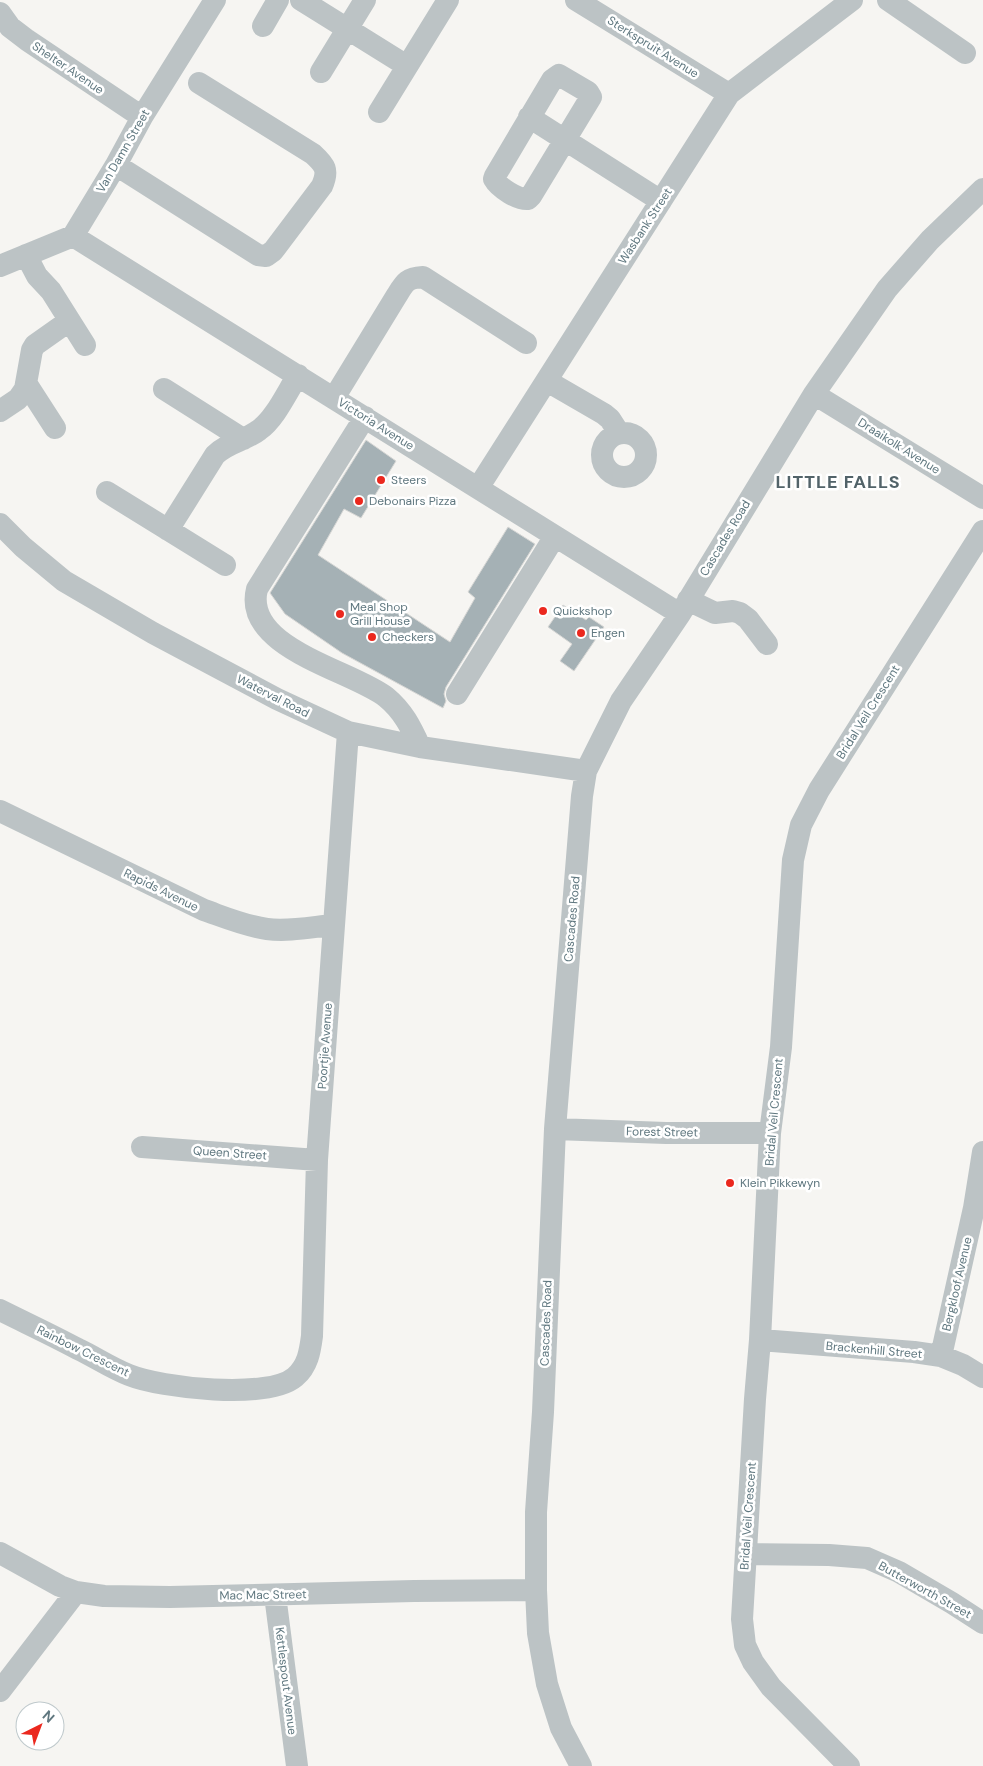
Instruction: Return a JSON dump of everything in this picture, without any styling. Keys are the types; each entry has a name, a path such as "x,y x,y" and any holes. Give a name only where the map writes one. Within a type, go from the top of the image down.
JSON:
{"street":[{"name":"Van Damn Street","path":"73,236 116,165 142,117 215,0"},
{"path":"263,26 278,0"},
{"path":"301,0 407,66"},
{"path":"321,72 365,0"},
{"path":"379,112 448,0"},
{"name":"Sterkspruit Avenue","path":"576,0 729,94"},
{"name":"Wasbank Street","path":"478,488 729,94 852,0"},
{"path":"888,0 965,53"},
{"name":"Shelter Avenue","path":"0,13 10,27 27,40 142,117"},
{"path":"556,76 562,76 590,95 590,100 528,199 521,199 498,185 494,179 529,117 556,76"},
{"path":"116,165 258,255 266,256 273,251 322,186 326,176 326,169 322,162 313,154 199,83"},
{"path":"529,117 661,201"},
{"name":"Cascades Road","path":"581,1766 561,1728 547,1684 538,1633 536,1512 543,1412 554,1129 582,796 586,771 621,701 684,607 814,394 887,289 930,240 983,189"},
{"path":"0,266 73,236"},
{"name":"Victoria Avenue","path":"73,236 555,536 684,607 715,613 740,612 767,644"},
{"path":"26,255 37,276 50,291 85,345"},
{"path":"334,398 397,295 412,277 423,277 526,343"},
{"path":"0,411 23,394 35,345 69,321"},
{"path":"168,530 215,455 221,448 253,434 267,423 298,375"},
{"path":"547,381 604,414 610,419 619,433"},
{"path":"26,383 55,428"},
{"path":"164,389 243,439"},
{"name":"Draaikolk Avenue","path":"814,394 983,498"},
{"path":"365,417 257,589 255,597 259,616 266,628 296,652 359,680 385,696 409,722 420,747"},
{"path":"107,492 225,565"},
{"name":"Waterval Road","path":"0,524 23,547 64,581 153,633 269,695 348,732 420,747 586,771"},
{"name":"Bridal Veil Crescent","path":"850,1766 771,1687 753,1662 745,1645 742,1619 760,1340 770,1133 781,1047 793,860 801,825 819,790 983,531"},
{"path":"457,694 555,536"},
{"name":"Poortjie Avenue","path":"308,1360 312,1336 318,1160 348,732"},
{"name":"Rapids Avenue","path":"2,818 204,910 234,921 268,929 333,925"},
{"name":"Forest Street","path":"554,1129 666,1133 770,1133"},
{"name":"Queen Street","path":"142,1147 318,1160"},
{"name":"Bergkloof Avenue","path":"941,1356 974,1208 983,1152"},
{"name":"Rainbow Crescent","path":"0,1310 129,1375 158,1384 202,1389 261,1388 285,1384 296,1377 308,1360"},
{"name":"Brackenhill Street","path":"760,1340 914,1352 941,1356 963,1365 983,1377"},
{"name":"Mac Mac Street","path":"0,1553 60,1586 76,1592 104,1596 160,1597 536,1590"},
{"name":"Butterworth Street","path":"746,1554 829,1555 867,1558 906,1577 983,1623"},
{"path":"0,1691 76,1592"},
{"name":"Kettlespout Avenue","path":"275,1595 297,1766"}],"building":[{"path":"366,440 396,461 361,518 344,509 318,555 450,642 475,598 468,592 508,527 535,544 446,687 444,694 446,701 443,708 342,653 285,614 270,593"},
{"path":"563,605 586,620 589,617 604,627 574,671 560,661 572,644 548,627"}],"place":[{"name":"Steers","path":"381,480"},
{"name":"Debonairs Pizza","path":"359,501"},
{"name":"Quickshop","path":"543,611"},
{"name":"Meal Shop Grill House","path":"340,614"},
{"name":"Engen","path":"581,633"},
{"name":"Checkers","path":"372,637"},
{"name":"Klein Pikkewyn","path":"730,1183"}],"district":[{"name":"LITTLE FALLS","path":"838,482"}]}
